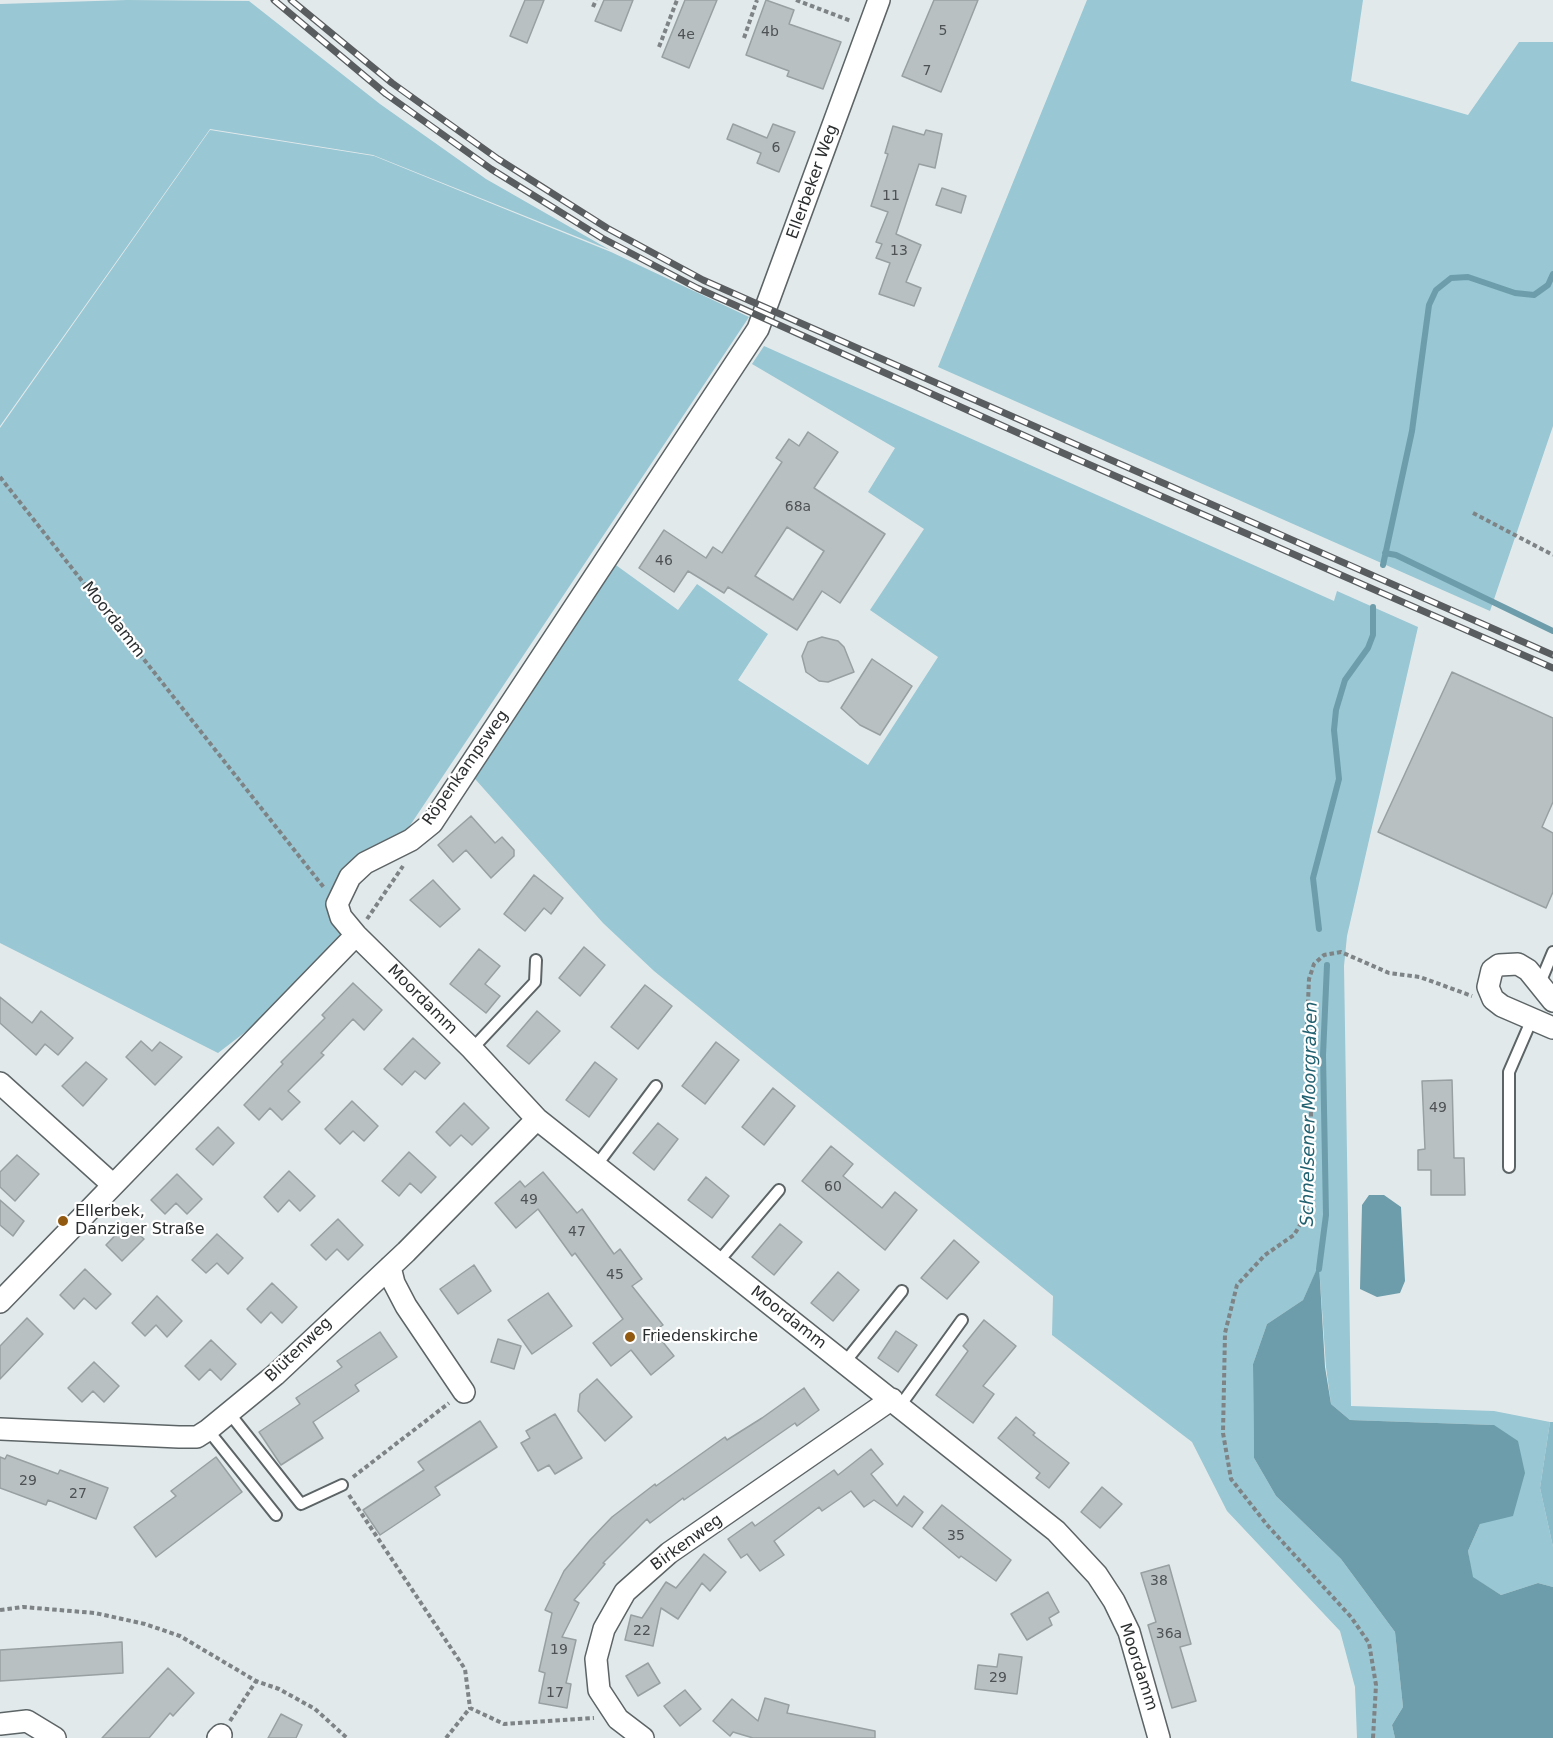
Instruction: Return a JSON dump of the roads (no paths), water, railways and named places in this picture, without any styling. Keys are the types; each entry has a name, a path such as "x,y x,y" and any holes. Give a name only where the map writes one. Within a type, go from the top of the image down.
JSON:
{"street":[{"name":"Ellerbeker Weg","path":"738,359 758,330 767,309 879,0"},
{"name":"Röpenkampsweg","path":"356,935 341,917 337,904 350,877 366,863 411,840 432,823 738,359"},
{"name":"Moordamm","path":"356,935 472,1049 537,1119 1056,1531 1097,1575 1129,1632 1159,1738"},
{"path":"0,1302 356,935"},
{"path":"1553,1001 1540,983 1518,964 1499,965 1492,970 1489,979 1490,995 1502,1006 1553,1028"},
{"path":"0,1083 112,1185"},
{"name":"Blütenweg","path":"0,1429 197,1437 230,1414 275,1375 390,1267 537,1119"},
{"path":"390,1267 394,1283 406,1306 464,1392"},
{"name":"Birkenweg","path":"643,1738 618,1719 599,1690 596,1659 604,1629 625,1592 669,1553 896,1403"},
{"path":"0,1724 27,1722 55,1738"}],"lane":[{"path":"1540,983 1553,952"},
{"path":"472,1049 535,982 536,960"},
{"path":"1509,1167 1509,1072 1532,1019"},
{"path":"596,1166 656,1086"},
{"path":"718,1262 779,1190"},
{"path":"844,1362 902,1290"},
{"path":"896,1403 962,1320"},
{"path":"230,1414 301,1504 342,1485"},
{"path":"208,1430 276,1515"}],"waterway":[{"path":"1383,565 1412,431 1429,305 1436,290 1451,278 1468,277 1515,293 1534,295 1548,285 1553,274"},
{"path":"1385,553 1396,555 1553,631"},
{"name":"Schnelsener Moorgraben","path":"1319,929 1313,878 1339,779 1334,730 1336,710 1345,680 1368,648 1373,635 1373,607"},
{"name":"Schnelsener Moorgraben","path":"1319,1269 1326,1215 1323,1055 1327,965"}],"railway":[{"path":"274,0 386,94 491,169 602,238 697,288 1056,450 1553,668"},
{"path":"291,0 392,83 498,159 607,228 703,280 1553,655"}],"place":[{"name":"Ellerbek, Danziger Straße","path":"63,1221"},
{"name":"Friedenskirche","path":"630,1337"}]}
